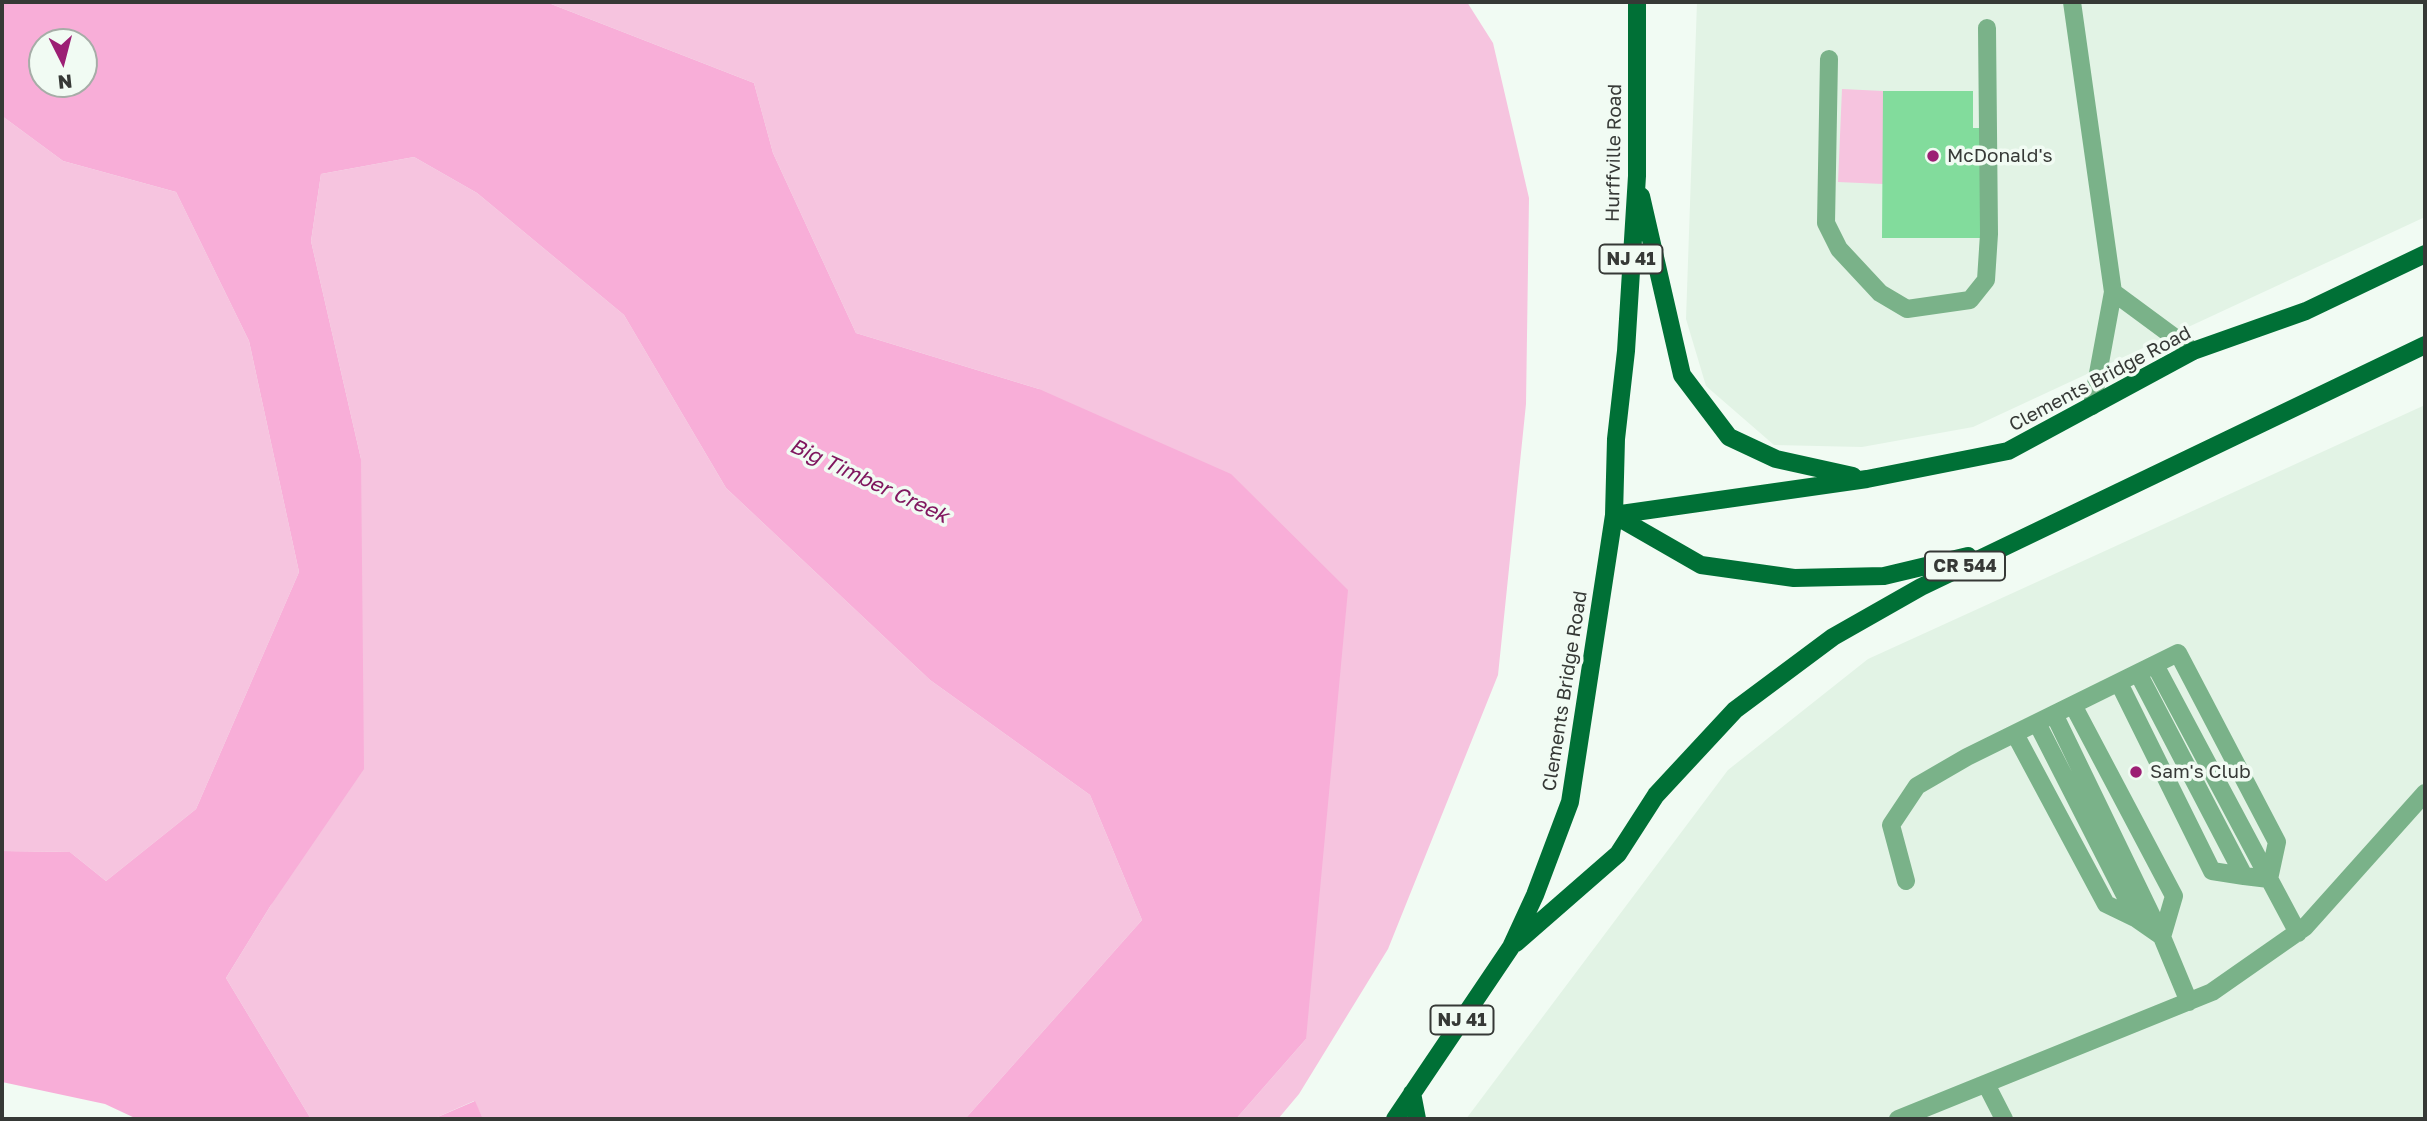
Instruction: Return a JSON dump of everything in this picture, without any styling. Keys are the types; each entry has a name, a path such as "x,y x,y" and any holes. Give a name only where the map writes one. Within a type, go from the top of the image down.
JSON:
{"main road":[{"name":"Hurffville Road","path":"1614,515 1616,439 1626,351 1637,176 1637,2"},
{"path":"1637,176 1682,375 1729,437 1776,459 1867,479"},
{"name":"Clements Bridge Road","path":"1614,515 1867,479 2008,451 2193,351 2306,311 2425,254"},
{"name":"Clements Bridge Road","path":"1511,947 1618,854 1656,795 1735,710 1833,637 1921,587 2425,345"},
{"name":"Clements Bridge Road","path":"1614,515 1701,565 1794,578 1884,576 2005,547"},
{"name":"Clements Bridge Road","path":"1395,1119 1511,947 1535,895 1570,802 1614,515"},
{"path":"1412,1093 1417,1119"}],"lane":[{"path":"2072,2 2113,292 2092,406"},
{"path":"1829,59 1826,223 1839,249 1880,293 1907,309 1970,300 1986,280 1987,28"},
{"path":"2113,292 2193,351"},
{"path":"1906,881 1891,825 1917,786 1967,757 2178,653 2277,842 2269,879"},
{"path":"2155,665 2298,933"},
{"path":"2138,673 2244,876"},
{"path":"2119,683 2212,871 2269,879"},
{"path":"2073,705 2174,896 2162,937"},
{"path":"2054,714 2162,937 2189,1002"},
{"path":"2037,723 2137,919"},
{"path":"2015,734 2106,904 2137,919 2162,937"},
{"path":"1898,1119 2212,992 2305,927 2425,793"},
{"path":"1986,1084 2004,1119"}],"shaded area":[{"path":"546,2 1467,2 1493,43 1529,198 1526,404 1498,675 1388,949 1299,1094 1278,1119 1236,1119 1306,1039 1039,389 856,333 773,153 754,83"},
{"path":"1697,2 2425,2 2425,217 1973,427 1862,447 1774,445 1706,386 1686,319"},
{"path":"1842,89 1883,91 1883,184 1838,182"},
{"path":"2,116 63,161 176,192 249,341 299,572 196,809 106,881 70,852 2,851"},
{"path":"414,157 477,193 624,315 726,488 930,680 1090,795 1142,920 965,1119 483,1119 474,1101 433,1119 311,1119 226,978 271,905 361,459 311,241 321,174"},
{"path":"2425,405 2425,1119 1466,1119 1728,770 1868,659"}],"water":[{"name":"Big Timber Creek","path":"2,2 546,2 754,83 773,153 856,333 1039,389 1231,474 1348,590 1306,1039 1236,1119 965,1119 1142,920 1090,795 930,680 726,488 624,315 477,193 414,157 321,174 311,241 361,459 364,769 271,905 226,978 311,1119 137,1119 105,1104 2,1082 2,851 70,852 106,881 196,809 299,572 249,341 176,192 63,161 2,116"},
{"path":"475,1101 483,1119 433,1119"}],"building":[{"name":"McDonald's","path":"1883,91 1973,91 1973,128 1983,128 1982,238 1882,238"}],"place":[{"name":"McDonald's","path":"1933,156"},
{"name":"Sam's Club","path":"2136,772"}]}
